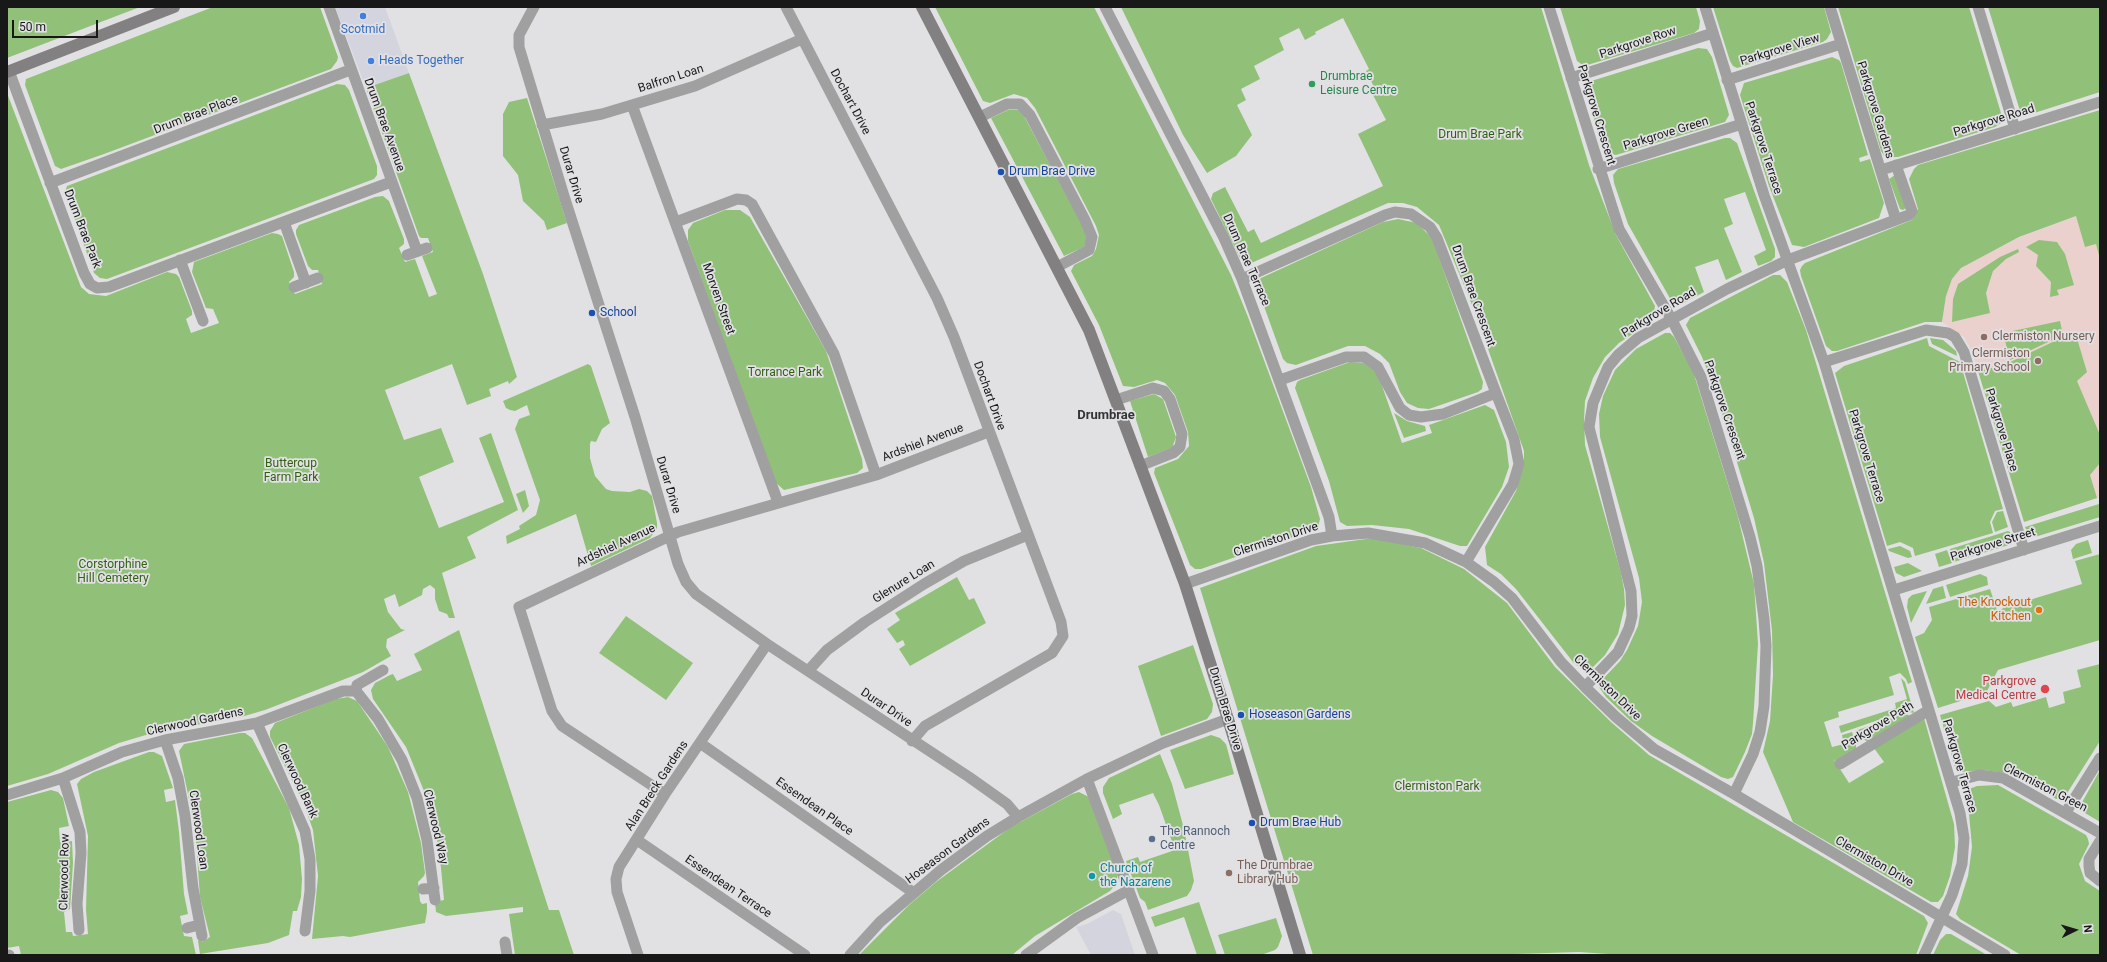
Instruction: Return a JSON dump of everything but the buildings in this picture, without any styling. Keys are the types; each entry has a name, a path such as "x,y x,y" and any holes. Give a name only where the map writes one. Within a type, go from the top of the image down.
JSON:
{"street":[{"path":"50,183 8,71 174,7"},
{"name":"Drum Brae Avenue","path":"328,7 417,252"},
{"name":"Durar Drive","path":"534,7 519,35 519,47 542,125 635,417 683,576 696,594 767,644 1007,804 1018,817"},
{"name":"Dochart Drive","path":"786,7 937,298 954,337 988,432 1061,622 1063,636 1052,654 924,726 912,741"},
{"name":"Drum Brae Drive","path":"922,7 1089,330 1185,584 1228,719 1297,954"},
{"name":"Drum Brae Terrace","path":"1105,7 1224,238 1242,279 1329,517 1332,536"},
{"name":"Parkgrove Crescent","path":"1549,7 1598,169 1624,240 1672,320 1693,359 1707,393 1750,537 1760,590 1766,646 1764,706 1760,732 1753,754 1734,794"},
{"name":"Parkgrove Terrace","path":"1705,7 1727,80 1824,362 1952,782 1963,826 1963,852 1958,878 1924,955"},
{"name":"Parkgrove Gardens","path":"1830,7 1896,220"},
{"path":"1978,7 2015,129"},
{"name":"Parkgrove Row","path":"1571,78 1713,33"},
{"name":"Balfron Loan","path":"542,125 602,114 695,86 802,39"},
{"name":"Parkgrove View","path":"1727,80 1841,44"},
{"name":"Drum Brae Place","path":"50,183 350,70"},
{"name":"Parkgrove Road","path":"1880,170 2100,102"},
{"path":"980,117 1007,104 1020,104 1030,115 1081,213 1092,237 1089,250 1057,267"},
{"name":"Morven Street","path":"632,105 778,502"},
{"name":"Parkgrove Green","path":"1598,169 1742,124"},
{"name":"Parkgrove Road","path":"1585,687 1618,652 1629,628 1632,603 1631,591 1590,427 1593,403 1600,383 1618,355 1638,338 1722,292 1788,260 1909,215 1912,211 1896,165"},
{"name":"Drum Brae Park","path":"50,183 84,273 93,286 103,288 391,182"},
{"path":"676,222 737,199 746,200 752,204 834,354 876,475"},
{"name":"Drum Brae Crescent","path":"1242,279 1385,215 1395,212 1411,214 1430,227 1437,238 1514,439 1519,464 1513,484 1466,562"},
{"path":"284,222 306,283"},
{"path":"180,260 202,321"},
{"path":"294,287 318,278"},
{"name":"Parkgrove Place","path":"1824,362 1926,330 1948,333 1955,337 1964,352 2024,550"},
{"path":"1280,380 1346,357 1364,357 1378,367 1400,408 1409,415 1421,417 1443,414 1496,393"},
{"path":"1116,400 1153,388 1164,391 1170,400 1182,434 1180,447 1173,453 1140,466"},
{"name":"Ardshiel Avenue","path":"665,794 562,726 552,711 519,607 670,536 778,502 876,475 988,432"},
{"name":"Parkgrove Street","path":"1894,590 2100,526"},
{"name":"Clermiston Drive","path":"1185,584 1311,540 1332,536 1368,533 1425,543 1466,562 1494,582 1512,598 1561,662 1616,718 1654,749 1734,794 1942,916 2005,955"},
{"name":"Glenure Loan","path":"808,671 827,650 865,622 924,584 964,561 1028,535"},
{"name":"Alan Breck Gardens","path":"638,955 618,892 616,879 619,867 665,794 767,644"},
{"path":"356,690 357,685 383,670"},
{"name":"Clerwood Gardens","path":"7,795 63,778 122,752 166,740 257,723 343,691 356,690"},
{"name":"Clerwood Way","path":"356,690 378,720 402,760 417,798 427,840 428,888 435,900"},
{"name":"Parkgrove Path","path":"1840,764 1929,710"},
{"name":"Hoseason Gardens","path":"850,955 880,922 981,840 1018,817 1087,779 1163,744 1228,719"},
{"name":"Clerwood Bank","path":"257,723 305,831 310,858 310,891 303,926"},
{"name":"Clerwood Loan","path":"166,740 178,778 185,816 193,888 202,936"},
{"name":"Essendean Place","path":"700,743 914,893"},
{"path":"2066,812 2100,758"},
{"name":"Clermiston Green","path":"1952,782 1980,776 1998,777 2066,812 2100,832"},
{"name":"Clerwood Row","path":"63,778 80,832 81,853 75,924"},
{"path":"1087,779 1153,955"},
{"name":"Essendean Terrace","path":"637,840 805,955"},
{"path":"2100,841 2089,859 2089,866 2090,873 2100,881"},
{"path":"1026,955 1077,918 1129,890"},
{"path":"187,928 199,925"},
{"path":"504,942 507,955"}],"shaded area":[{"path":"335,7 385,7 409,73 366,88"},
{"name":"Clermiston Primary School","path":"2100,207 2100,497 2024,522 1972,351 1964,337 1942,322 1946,296 1952,279 1961,268 1973,261 2020,237"},
{"path":"1113,910 1121,914 1135,955 1091,955 1076,927 1087,924"}],"green space":[{"path":"7,7 140,7 7,58"},
{"path":"213,7 320,7 338,57 337,61 331,69 104,154 61,169 55,166 25,85 26,79"},
{"path":"935,7 1094,7 1231,275 1311,487 1320,519 1316,529 1201,569 1195,569 1190,565 1154,473 1155,468 1178,459 1189,446 1188,432 1175,395 1165,383 1157,380 1134,387 1123,386 1099,325 1071,271 1074,265 1092,256 1096,249 1099,235 1096,226 1035,108 1027,98 1014,94 990,103 983,101"},
{"name":"Drum Brae Park","path":"1121,7 1541,7 1589,165 1616,235 1655,306 1652,321 1619,343 1605,357 1593,378 1585,401 1585,445 1621,573 1625,605 1618,634 1605,655 1592,668 1583,670 1573,662 1516,589 1501,574 1487,565 1485,547 1516,491 1524,465 1524,451 1475,312 1439,225 1417,207 1403,203 1388,203 1249,264 1244,263 1240,258 1211,199 1213,193 1225,187 1248,232 1254,229 1261,243 1383,186 1358,134 1386,120 1373,95 1377,93 1366,71 1369,69 1343,18 1315,32 1316,34 1305,40 1299,28 1279,38 1284,50 1254,66 1260,79 1241,89 1246,100 1237,105 1252,135 1236,156 1207,173 1183,135"},
{"path":"1560,7 1696,7 1700,21 1699,29 1694,33 1584,66 1577,61"},
{"path":"1713,7 1824,7 1831,32 1827,39 1823,42 1737,68 1733,66 1730,61"},
{"path":"1838,7 1969,7 2001,113 2001,123 1995,127 1898,157 1885,157 1881,151"},
{"path":"1988,7 2100,7 2100,92 2028,115 2021,114"},
{"path":"1698,48 1707,49 1712,57 1729,115 1725,122 1616,155 1605,153 1587,94 1588,82"},
{"path":"1832,57 1839,60 1841,63 1868,155 1859,158 1860,162 1870,159 1884,203 1879,218 1804,247 1792,245 1769,186 1740,95 1744,83"},
{"path":"409,73 483,274 517,377 509,384 508,381 489,389 491,396 467,405 452,364 385,390 404,440 441,428 454,462 419,477 439,528 504,502 479,438 491,433 518,510 467,537 476,558 442,573 455,618 449,618 447,614 439,611 435,599 435,589 430,585 423,589 422,595 399,607 395,594 384,599 388,612 401,629 405,630 387,639 386,647 391,656 363,672 265,710 241,717 156,732 119,743 48,774 7,786 7,93 81,287 89,294 106,296 167,272 176,274 179,277 192,311 192,315 186,319 191,333 219,323 213,309 206,308 192,272 194,262 272,233 278,234 282,236 294,272 294,277 289,282 295,294 322,284 318,270 312,270 308,266 296,234 296,230 299,225 375,197 383,196 389,201 404,239 404,244 399,248 405,262 415,259 429,297 437,294 422,256 433,252 428,238 421,238 419,236 366,88"},
{"path":"337,84 345,85 349,90 377,166 377,175 374,179 107,279 100,278 94,273 65,192 67,186"},
{"path":"527,98 567,223 547,230 544,221 523,201 518,175 503,156 503,114 509,102"},
{"path":"1008,110 1019,110 1024,116 1086,232 1087,240 1084,247 1064,256 991,118"},
{"path":"2100,110 2100,259 2096,244 2085,247 2076,216 2019,237 1961,268 1952,279 1946,296 1942,322 1925,322 1837,351 1832,351 1826,346 1801,276 1800,270 1802,266 1805,263 1912,220 1918,209 1909,179 1914,169 1918,165"},
{"path":"1725,138 1730,138 1737,143 1775,249 1775,257 1771,261 1758,266 1754,256 1766,250 1745,192 1724,199 1733,224 1724,228 1742,272 1726,280 1718,259 1695,267 1704,292 1684,303 1675,304 1672,302 1628,224 1614,183 1613,175 1618,169"},
{"path":"1895,175 1906,208 1903,210 1900,209 1889,179"},
{"name":"Torrance Park","path":"725,210 740,210 750,217 826,351 862,459 863,468 857,473 784,490 775,482 688,241 688,230 693,223"},
{"path":"1398,219 1417,223 1433,241 1483,382 1482,389 1478,392 1429,409 1418,408 1407,403 1400,392 1389,363 1380,354 1365,346 1348,346 1296,365 1287,363 1283,359 1256,284 1261,278 1383,222"},
{"path":"2039,240 2057,242 2065,254 2074,285 2057,290 2059,295 2050,297 2051,282 2036,266 2038,255 2026,247"},
{"path":"2018,249 2019,252 2006,259 1993,271 1986,293 1990,313 1952,322 1953,299 1958,284 2000,257"},
{"path":"1773,275 1780,275 1787,282 1806,330 1912,682 1908,684 1906,679 1900,673 1889,677 1894,695 1838,712 1839,717 1824,722 1832,747 1844,744 1842,735 1852,732 1856,745 1856,750 1837,763 1833,758 1849,783 1884,762 1874,748 1924,718 1954,824 1955,847 1950,876 1943,896 1938,902 1931,902 1793,822 1763,752 1770,721 1773,675 1772,631 1764,563 1754,518 1715,390 1702,357 1686,325 1690,318"},
{"path":"2060,321 2063,335 2010,360 2003,333"},
{"path":"1665,333 1670,333 1674,337 1693,371 1738,517 1754,584 1758,644 1752,734 1733,777 1728,779 1721,777 1652,736 1631,721 1606,697 1599,687 1602,680 1620,661 1627,650 1638,626 1642,602 1639,578 1600,437 1599,414 1603,396 1615,370 1636,349"},
{"path":"2076,335 2087,372 2077,381 2100,435 2100,463 2090,475 2097,498 2024,522 1978,371 2004,365 2059,339"},
{"path":"1927,338 1929,346 1960,362 2003,509 1995,511 1990,522 1993,533 1915,556 1913,548 1900,542 1887,546 1835,373 1844,366"},
{"path":"1930,338 1943,340 1956,351 1957,356 1932,344"},
{"path":"1350,362 1363,363 1375,371 1380,380 1402,443 1432,433 1429,425 1485,405 1494,410 1506,442 1509,467 1502,487 1467,546 1460,546 1409,529 1372,525 1347,526 1340,522 1329,481 1295,388 1297,382 1300,380"},
{"path":"588,364 591,366 610,423 602,429 596,442 591,441 590,444 590,458 595,476 606,489 612,491 630,492 639,489 647,491 652,496 657,523 657,528 650,538 591,566 576,514 507,544 506,536 520,529 519,526 536,515 540,500 515,429 519,419 530,415 527,405 515,411 506,408 503,401"},
{"path":"1154,394 1163,399 1176,437 1172,448 1148,457 1130,401"},
{"path":"1394,413 1407,421 1425,426 1426,431 1404,438"},
{"path":"525,490 529,506 523,513 516,494"},
{"path":"2099,504 2100,517 2033,537 2028,534 2025,527"},
{"path":"2003,511 2008,527 1995,532 1992,522 1997,512"},
{"path":"2008,531 2010,532 2012,544 1954,562 1950,549"},
{"name":"Clermiston Park","path":"1373,538 1421,548 1464,569 1507,603 1555,667 1611,722 1649,755 1924,916 1928,923 1916,955 1623,955 1579,952 1484,955 1313,955 1200,588 1316,546"},
{"path":"2088,540 2092,553 2073,559 2071,550 2076,544"},
{"path":"1900,546 1910,551 1912,557 1908,558 1889,551 1888,549"},
{"path":"1947,550 1952,563 1939,567 1935,554"},
{"path":"2100,554 2100,640 1998,670 1986,693 1938,708 1915,637 1924,633 1932,620 1929,607 1990,589 1998,613 2003,608 2082,584 2075,561"},
{"path":"1908,563 1922,571 1904,577 1896,573 1894,567"},
{"path":"1980,574 1987,577 1988,585 1950,597 1946,585"},
{"path":"957,577 969,600 974,598 986,623 910,666 899,649 905,645 903,640 897,643 887,629 900,620 895,613"},
{"path":"1943,586 1946,598 1926,604 1933,589"},
{"path":"1927,591 1911,623 1907,607 1908,599 1912,595"},
{"path":"626,616 693,663 666,700 599,653"},
{"path":"459,630 549,910 559,910 574,955 515,955 509,914 523,912 523,907 446,916 436,912 435,902 444,900 441,868 438,844 424,791 406,747 373,699 371,690 375,683 390,675 393,674 397,681 422,670 414,654"},
{"path":"1193,645 1213,704 1212,712 1207,719 1161,736 1138,666"},
{"path":"2100,664 2100,741 2064,798 2056,799 2014,774 1982,770 1962,772 1955,767 1940,715 1989,701 1996,707 2011,702 2013,707 2046,697 2049,708 2065,703 2063,692 2081,687 2077,670"},
{"path":"1901,678 1905,682 1914,713 1904,711 1841,733 1839,726 1896,708 1895,703 1907,699"},
{"path":"348,697 357,701 388,747 408,792 421,843 425,873 418,882 420,901 422,904 427,903 427,912 425,923 350,937 343,936 312,939 318,876 313,830 303,802 270,737 270,731 275,723 336,699"},
{"path":"1903,714 1909,715 1910,717 1868,742 1863,739 1861,733 1856,734 1855,731"},
{"path":"245,733 252,738 289,808 299,845 302,879 301,897 297,911 293,911 289,935 268,943 200,954 198,941 200,939 202,942 210,937 200,897 195,828 179,751 184,744"},
{"path":"1211,735 1220,738 1226,744 1234,774 1185,789 1170,750"},
{"path":"149,752 154,752 162,756 173,788 164,790 166,802 175,800 184,894 188,914 180,916 184,936 192,937 196,955 21,955 19,946 7,948 7,802 51,790 58,792 63,798 69,826 59,828 60,842 72,841 73,863 70,909 64,912 66,932 72,932 73,936 88,934 86,910 88,836 77,784 81,779 94,772"},
{"path":"1160,754 1172,784 1184,829 1194,881 1187,896 1148,910 1145,902 1140,898 1126,861 1138,857 1140,862 1175,850 1159,805 1153,793 1119,805 1122,814 1113,819 1103,793 1103,787 1109,778"},
{"path":"2100,770 2100,822 2085,813 2080,806"},
{"path":"1998,785 2086,835 2089,844 2079,864 2085,881 2100,891 2100,955 2021,955 1960,919 1956,914 1968,876 1972,847 1967,792 1969,789 1977,786"},
{"path":"1079,792 1089,797 1117,872 1117,883 1110,891 1035,936 1012,955 859,955 909,905 936,882 1011,827 1072,794"},
{"path":"1199,902 1217,955 1197,955 1184,917 1155,927 1151,917"},
{"path":"1276,918 1282,936 1278,947 1275,950 1261,955 1225,955 1218,935"},
{"path":"1946,934 1951,934 1987,955 1933,955 1940,940"}],"place":[{"name":"Scotmid","path":"363,16"},
{"name":"Heads Together","path":"371,61"},
{"name":"Drumbrae Leisure Centre","path":"1312,84"},
{"name":"Drum Brae Drive","path":"1001,172"},
{"name":"School","path":"592,313"},
{"name":"Clermiston Nursery","path":"1984,337"},
{"name":"Clermiston Primary School","path":"2038,361"},
{"name":"The Knockout Kitchen","path":"2039,610"},
{"name":"Parkgrove Medical Centre","path":"2045,689"},
{"name":"Hoseason Gardens","path":"1241,715"},
{"name":"Drum Brae Hub","path":"1252,823"},
{"name":"The Rannoch Centre","path":"1152,839"},
{"name":"The Drumbrae Library Hub","path":"1229,873"},
{"name":"Church of the Nazarene","path":"1092,876"}],"district":[{"name":"Drumbrae","path":"1106,416"}],"park label":[{"name":"Buttercup Farm Park","path":"291,471"},
{"name":"Corstorphine Hill Cemetery","path":"113,572"}]}
